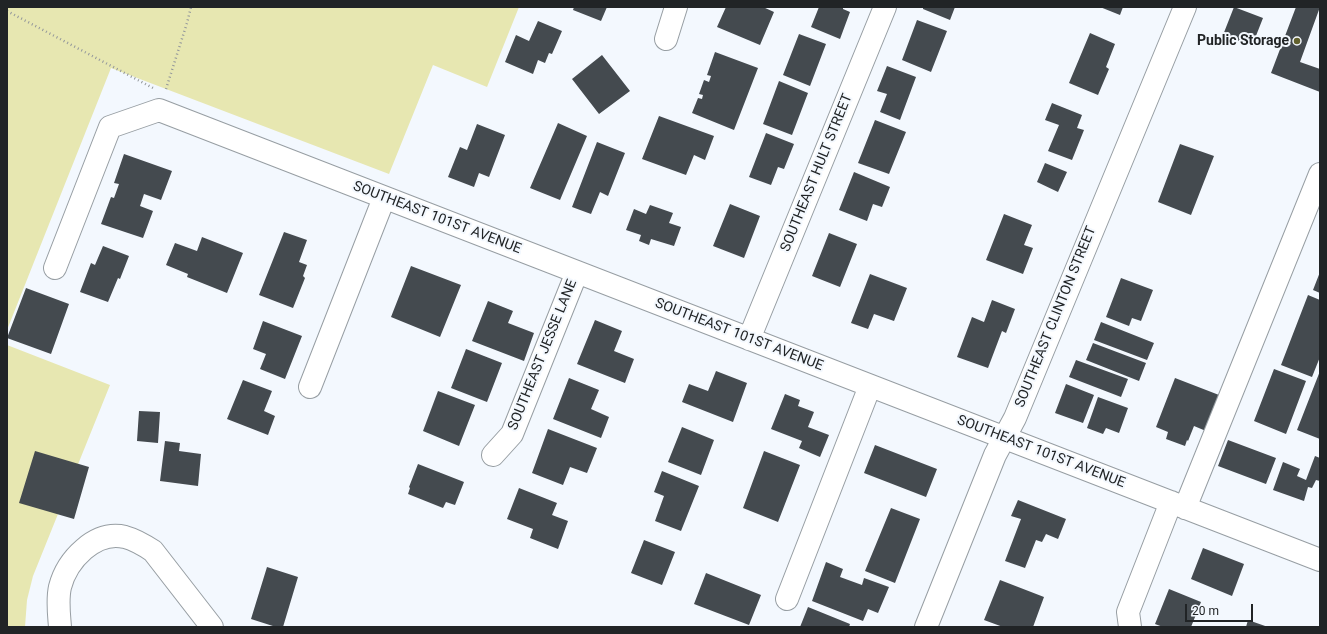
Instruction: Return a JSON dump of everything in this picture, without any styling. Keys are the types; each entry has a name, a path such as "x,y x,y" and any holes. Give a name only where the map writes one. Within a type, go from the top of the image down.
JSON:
{"street":[{"path":"666,39 676,7"},
{"name":"SOUTHEAST HULT STREET","path":"749,339 885,7"},
{"name":"SOUTHEAST CLINTON STREET","path":"926,627 995,455 1015,418 1185,7"},
{"name":"SOUTHEAST 101ST AVENUE","path":"162,102 384,198 1320,560"},
{"path":"56,268 110,127 162,102"},
{"path":"1130,627 1128,612 1178,505 1320,174"},
{"path":"310,387 384,198"},
{"name":"SOUTHEAST JESSE LANE","path":"493,455 512,434 577,272"},
{"path":"787,600 870,386"},
{"path":"60,627 60,588 64,576 71,564 80,552 94,543 106,537 124,537 140,542 153,551 212,627"}],"path":[{"path":"7,12 162,102 191,7"}],"green space":[{"path":"7,7 519,7 487,87 433,65 389,174 111,68 7,330"},
{"path":"7,345 110,385 33,576 27,600 25,627 7,627"}],"building":[{"path":"574,7 607,7 601,21 573,10"},
{"path":"726,7 763,7 774,12 760,45 717,27"},
{"path":"819,7 843,7 843,9 850,12 840,39 811,27"},
{"path":"923,7 955,7 950,20 923,9"},
{"path":"1100,7 1123,7 1120,15"},
{"path":"1234,7 1263,18 1252,46 1223,35"},
{"name":"Public Storage","path":"1296,7 1320,7 1300,62 1320,69 1320,92 1271,73"},
{"path":"917,20 947,31 931,72 902,60"},
{"path":"538,21 562,31 552,54 549,53 545,63 538,60 533,74 505,62 516,35 529,41"},
{"path":"1090,33 1115,44 1106,67 1109,69 1098,95 1069,83"},
{"path":"799,34 826,44 810,86 783,75"},
{"path":"715,52 758,68 734,130 692,113 698,98 702,99 703,95 699,94 704,80 709,82 711,76 707,75"},
{"path":"602,55 630,91 599,114 572,79"},
{"path":"887,66 916,77 900,120 880,112 887,94 877,91"},
{"path":"779,81 808,93 792,135 763,124"},
{"path":"1052,103 1082,115 1077,128 1084,130 1072,160 1048,151 1059,125 1045,120"},
{"path":"659,116 714,136 705,160 694,155 686,175 642,159"},
{"path":"875,120 906,132 889,174 858,163"},
{"path":"558,123 587,136 560,200 530,188"},
{"path":"477,124 505,135 489,177 479,173 474,187 448,177 460,147 467,150"},
{"path":"766,133 794,144 784,169 778,167 771,185 749,177"},
{"path":"597,142 625,153 608,196 600,192 591,214 572,207"},
{"path":"1180,144 1214,156 1191,215 1158,202"},
{"path":"124,154 172,171 161,200 144,194 140,206 153,211 143,238 101,224 111,197 114,198 119,184 114,183"},
{"path":"1045,163 1067,172 1058,192 1037,182"},
{"path":"854,172 890,187 882,207 873,204 867,221 839,210"},
{"path":"730,204 760,216 744,258 713,246"},
{"path":"650,205 673,213 669,223 681,227 674,246 651,239 649,245 639,241 641,235 626,230 634,209 646,214"},
{"path":"1004,214 1032,225 1024,245 1033,248 1023,274 986,260"},
{"path":"284,232 307,240 299,262 307,265 303,276 305,278 293,308 259,295"},
{"path":"829,233 857,244 840,287 812,276"},
{"path":"202,237 243,253 227,293 187,277 188,274 166,265 175,243 197,251"},
{"path":"103,246 129,256 120,279 118,278 108,302 80,292 91,263 95,265"},
{"path":"411,266 461,285 440,337 391,317"},
{"path":"1320,272 1320,293 1313,290"},
{"path":"870,274 907,288 894,321 874,314 868,329 851,323"},
{"path":"1121,278 1153,290 1141,321 1132,318 1129,326 1106,317"},
{"path":"26,288 69,304 51,354 7,338"},
{"path":"1308,295 1320,300 1320,357 1312,377 1281,365"},
{"path":"992,300 1015,309 1006,333 1002,331 988,368 957,357 972,317 984,322"},
{"path":"488,301 513,311 508,323 534,333 524,361 472,341"},
{"path":"595,320 622,331 614,351 634,359 625,383 577,364"},
{"path":"263,321 302,336 285,379 260,369 266,354 253,349"},
{"path":"1101,322 1154,343 1147,360 1094,340"},
{"path":"1093,343 1146,363 1139,381 1086,360"},
{"path":"466,349 502,363 487,402 451,388"},
{"path":"1076,360 1128,379 1121,397 1069,377"},
{"path":"1274,369 1306,381 1286,434 1254,421"},
{"path":"716,371 747,383 733,422 682,402 689,384 708,391"},
{"path":"1320,371 1320,439 1297,430"},
{"path":"569,378 599,390 591,409 609,417 601,438 553,419"},
{"path":"1175,378 1219,395 1206,431 1194,426 1185,446 1166,439 1168,432 1156,427"},
{"path":"243,380 272,391 264,411 275,416 268,435 227,419"},
{"path":"1066,384 1094,395 1083,423 1055,413"},
{"path":"438,391 475,405 459,446 423,431"},
{"path":"785,394 800,400 798,406 814,412 808,427 829,435 820,457 799,448 802,441 771,429"},
{"path":"1098,397 1128,408 1119,433 1106,428 1103,434 1087,428"},
{"path":"139,411 160,412 158,443 137,441"},
{"path":"682,427 714,440 701,475 668,462"},
{"path":"548,429 597,448 587,473 570,467 563,485 532,473"},
{"path":"1228,440 1276,458 1266,484 1218,466"},
{"path":"165,441 180,443 179,451 201,454 198,486 160,481"},
{"path":"875,445 937,469 926,497 864,473"},
{"path":"35,451 89,467 74,519 19,503"},
{"path":"764,451 800,465 778,522 743,508"},
{"path":"1315,456 1320,458 1320,481 1316,480 1312,488 1308,487 1304,501 1273,490 1283,462 1300,469 1297,476 1306,480"},
{"path":"418,464 464,482 455,505 446,502 443,508 408,494 409,487"},
{"path":"662,471 699,486 681,531 655,521 664,496 654,492"},
{"path":"519,488 557,503 552,515 568,521 558,549 530,538 533,529 507,519"},
{"path":"1018,500 1066,519 1058,539 1046,534 1042,542 1036,540 1025,568 1005,561 1021,519 1011,516"},
{"path":"891,508 920,519 895,583 865,571"},
{"path":"644,540 675,552 662,585 631,573"},
{"path":"1203,548 1244,564 1232,596 1191,579"},
{"path":"826,562 843,569 840,577 862,585 864,578 889,587 878,613 868,609 863,621 812,601"},
{"path":"267,567 298,577 283,627 276,627 251,619"},
{"path":"706,573 761,595 749,625 694,604"},
{"path":"1000,580 1044,597 1033,627 1003,627 984,620"},
{"path":"1169,589 1201,602 1191,627 1163,627 1155,624"},
{"path":"808,607 850,624 849,627 800,627"},
{"path":"1248,620 1268,627 1246,627"}],"place":[{"name":"Public Storage","path":"1297,41"}]}
